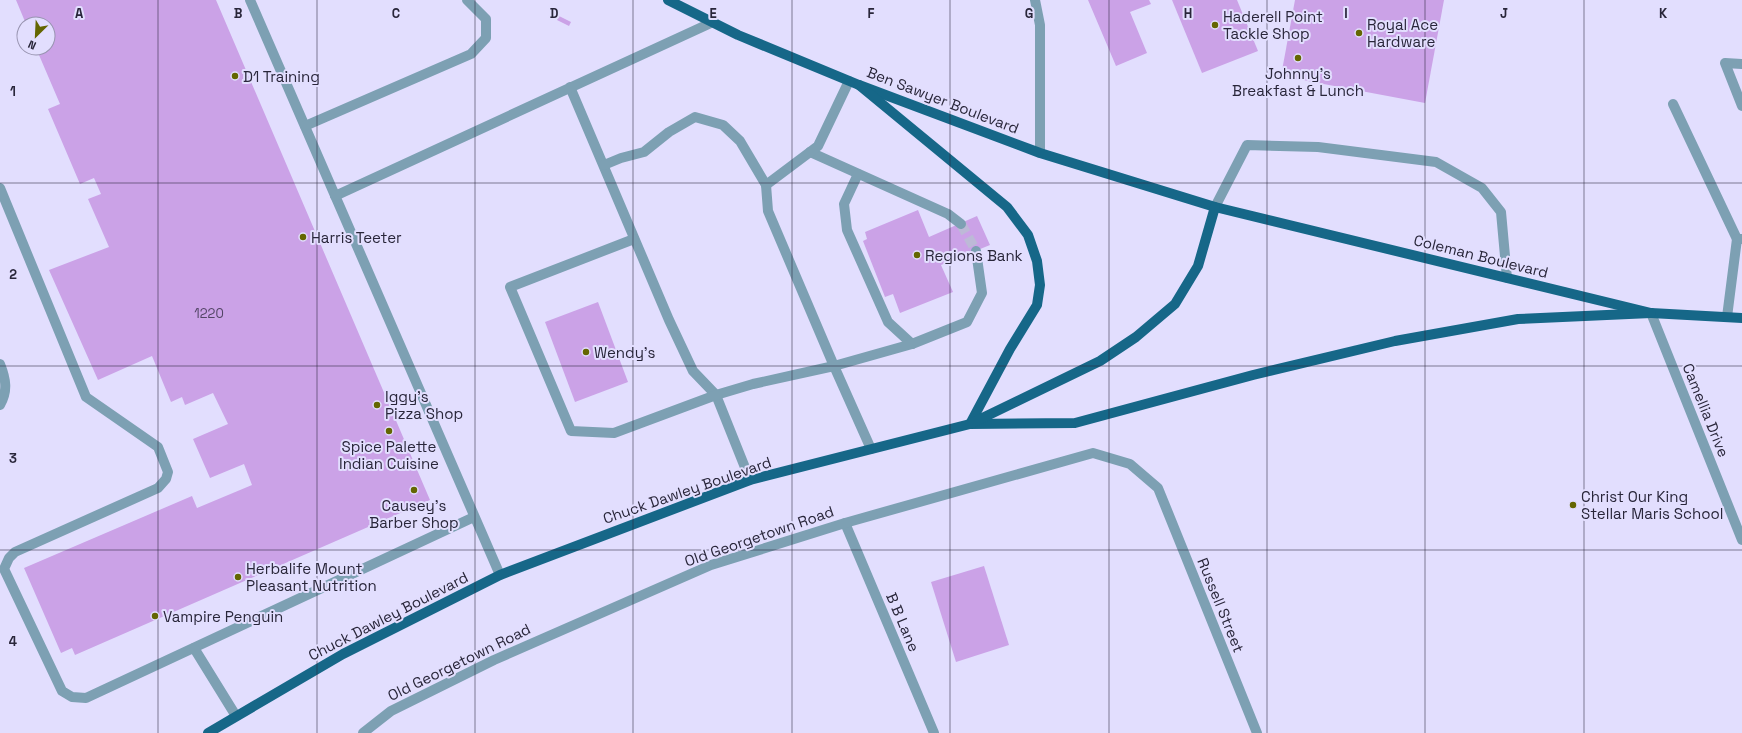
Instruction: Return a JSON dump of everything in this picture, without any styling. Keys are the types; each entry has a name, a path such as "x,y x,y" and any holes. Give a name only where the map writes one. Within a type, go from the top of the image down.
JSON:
{"main road":[{"name":"Ben Sawyer Boulevard","path":"668,0 738,35 859,85 1040,152 1215,207"},
{"path":"859,85 1007,207 1028,235 1037,261 1040,285 1037,305 1010,349 970,424 1075,423 1253,375 1395,341 1518,318 1651,313"},
{"name":"Chuck Dawley Boulevard","path":"208,733 342,654 500,575 750,480 970,424 1100,361 1136,337 1175,304 1198,266 1215,207"},
{"name":"Coleman Boulevard","path":"1215,207 1651,313 1742,318"}],"street":[{"path":"250,0 500,575"},
{"path":"305,126 471,54 486,38 486,19 467,0"},
{"path":"1035,0 1040,25 1040,152"},
{"path":"335,196 713,22"},
{"path":"1742,64 1725,63 1742,106"},
{"path":"766,186 818,146 849,81"},
{"path":"570,87 634,239 693,371 716,395 750,480"},
{"path":"1673,104 1740,239 1727,317"},
{"path":"604,165 621,158 644,152 669,132 695,116 723,125 740,141 766,186 768,211 871,449"},
{"path":"1215,207 1247,145 1318,147 1436,162 1482,188 1501,212 1507,278"},
{"path":"810,152 948,214 961,224"},
{"path":"858,174 844,204 847,230 888,322 912,344"},
{"path":"0,188 86,397 158,447 168,472 166,479 158,488 15,552 8,558 4,569 62,691 72,697 86,698 474,517"},
{"path":"634,239 510,287 571,431 594,434 614,433 716,395 753,384 834,366 912,344 967,322 982,293 976,251"},
{"name":"Camellia Drive","path":"1651,313 1742,540"},
{"path":"0,364 6,378 5,397 0,405"},
{"name":"Old Georgetown Road","path":"363,733 391,711 494,660 711,565 845,523 1093,454 1130,464 1158,488"},
{"name":"Russell Street","path":"1158,488 1257,733"},
{"name":"B B Lane","path":"845,523 934,733"},
{"path":"194,648 236,716"}],"building":[{"path":"16,0 216,0 430,500 75,655 72,648 61,653 24,568 192,496 197,508 252,485 244,464 210,478 193,439 228,424 213,393 185,405 182,397 171,402 152,356 98,380 49,270 109,247 88,199 101,194 94,178 80,184 48,109 60,104 39,56 56,56 56,16 23,16"},
{"path":"1088,0 1149,0 1151,4 1130,12 1147,53 1116,66"},
{"name":"Haderell Point Tackle Shop","path":"1172,0 1237,0 1258,51 1202,73"},
{"path":"1295,0 1444,0 1425,103 1281,76"},
{"path":"559,16 571,22 569,26 557,20"},
{"name":"Regions Bank","path":"918,210 929,237 977,216 990,245 941,265 953,292 900,313 893,294 885,297 863,241 867,239 865,232"},
{"name":"Wendy's","path":"598,302 628,382 575,402 545,322"},
{"path":"984,566 1009,645 956,662 931,582"}],"tunnel":[{"path":"961,224 976,251"}],"place":[{"name":"Haderell Point Tackle Shop","path":"1215,25"},
{"name":"Royal Ace Hardware","path":"1359,33"},
{"name":"Johnny’s Breakfast & Lunch","path":"1298,58"},
{"name":"D1 Training","path":"235,76"},
{"name":"Harris Teeter","path":"303,237"},
{"name":"Regions Bank","path":"917,255"},
{"name":"Wendy's","path":"586,352"},
{"name":"Iggy’s Pizza Shop","path":"377,405"},
{"name":"Spice Palette Indian Cuisine","path":"389,431"},
{"name":"Causey’s Barber Shop","path":"414,490"},
{"name":"Christ Our King Stellar Maris School","path":"1573,505"},
{"name":"Herbalife Mount Pleasant Nutrition","path":"238,577"},
{"name":"Vampire Penguin","path":"155,616"}]}
